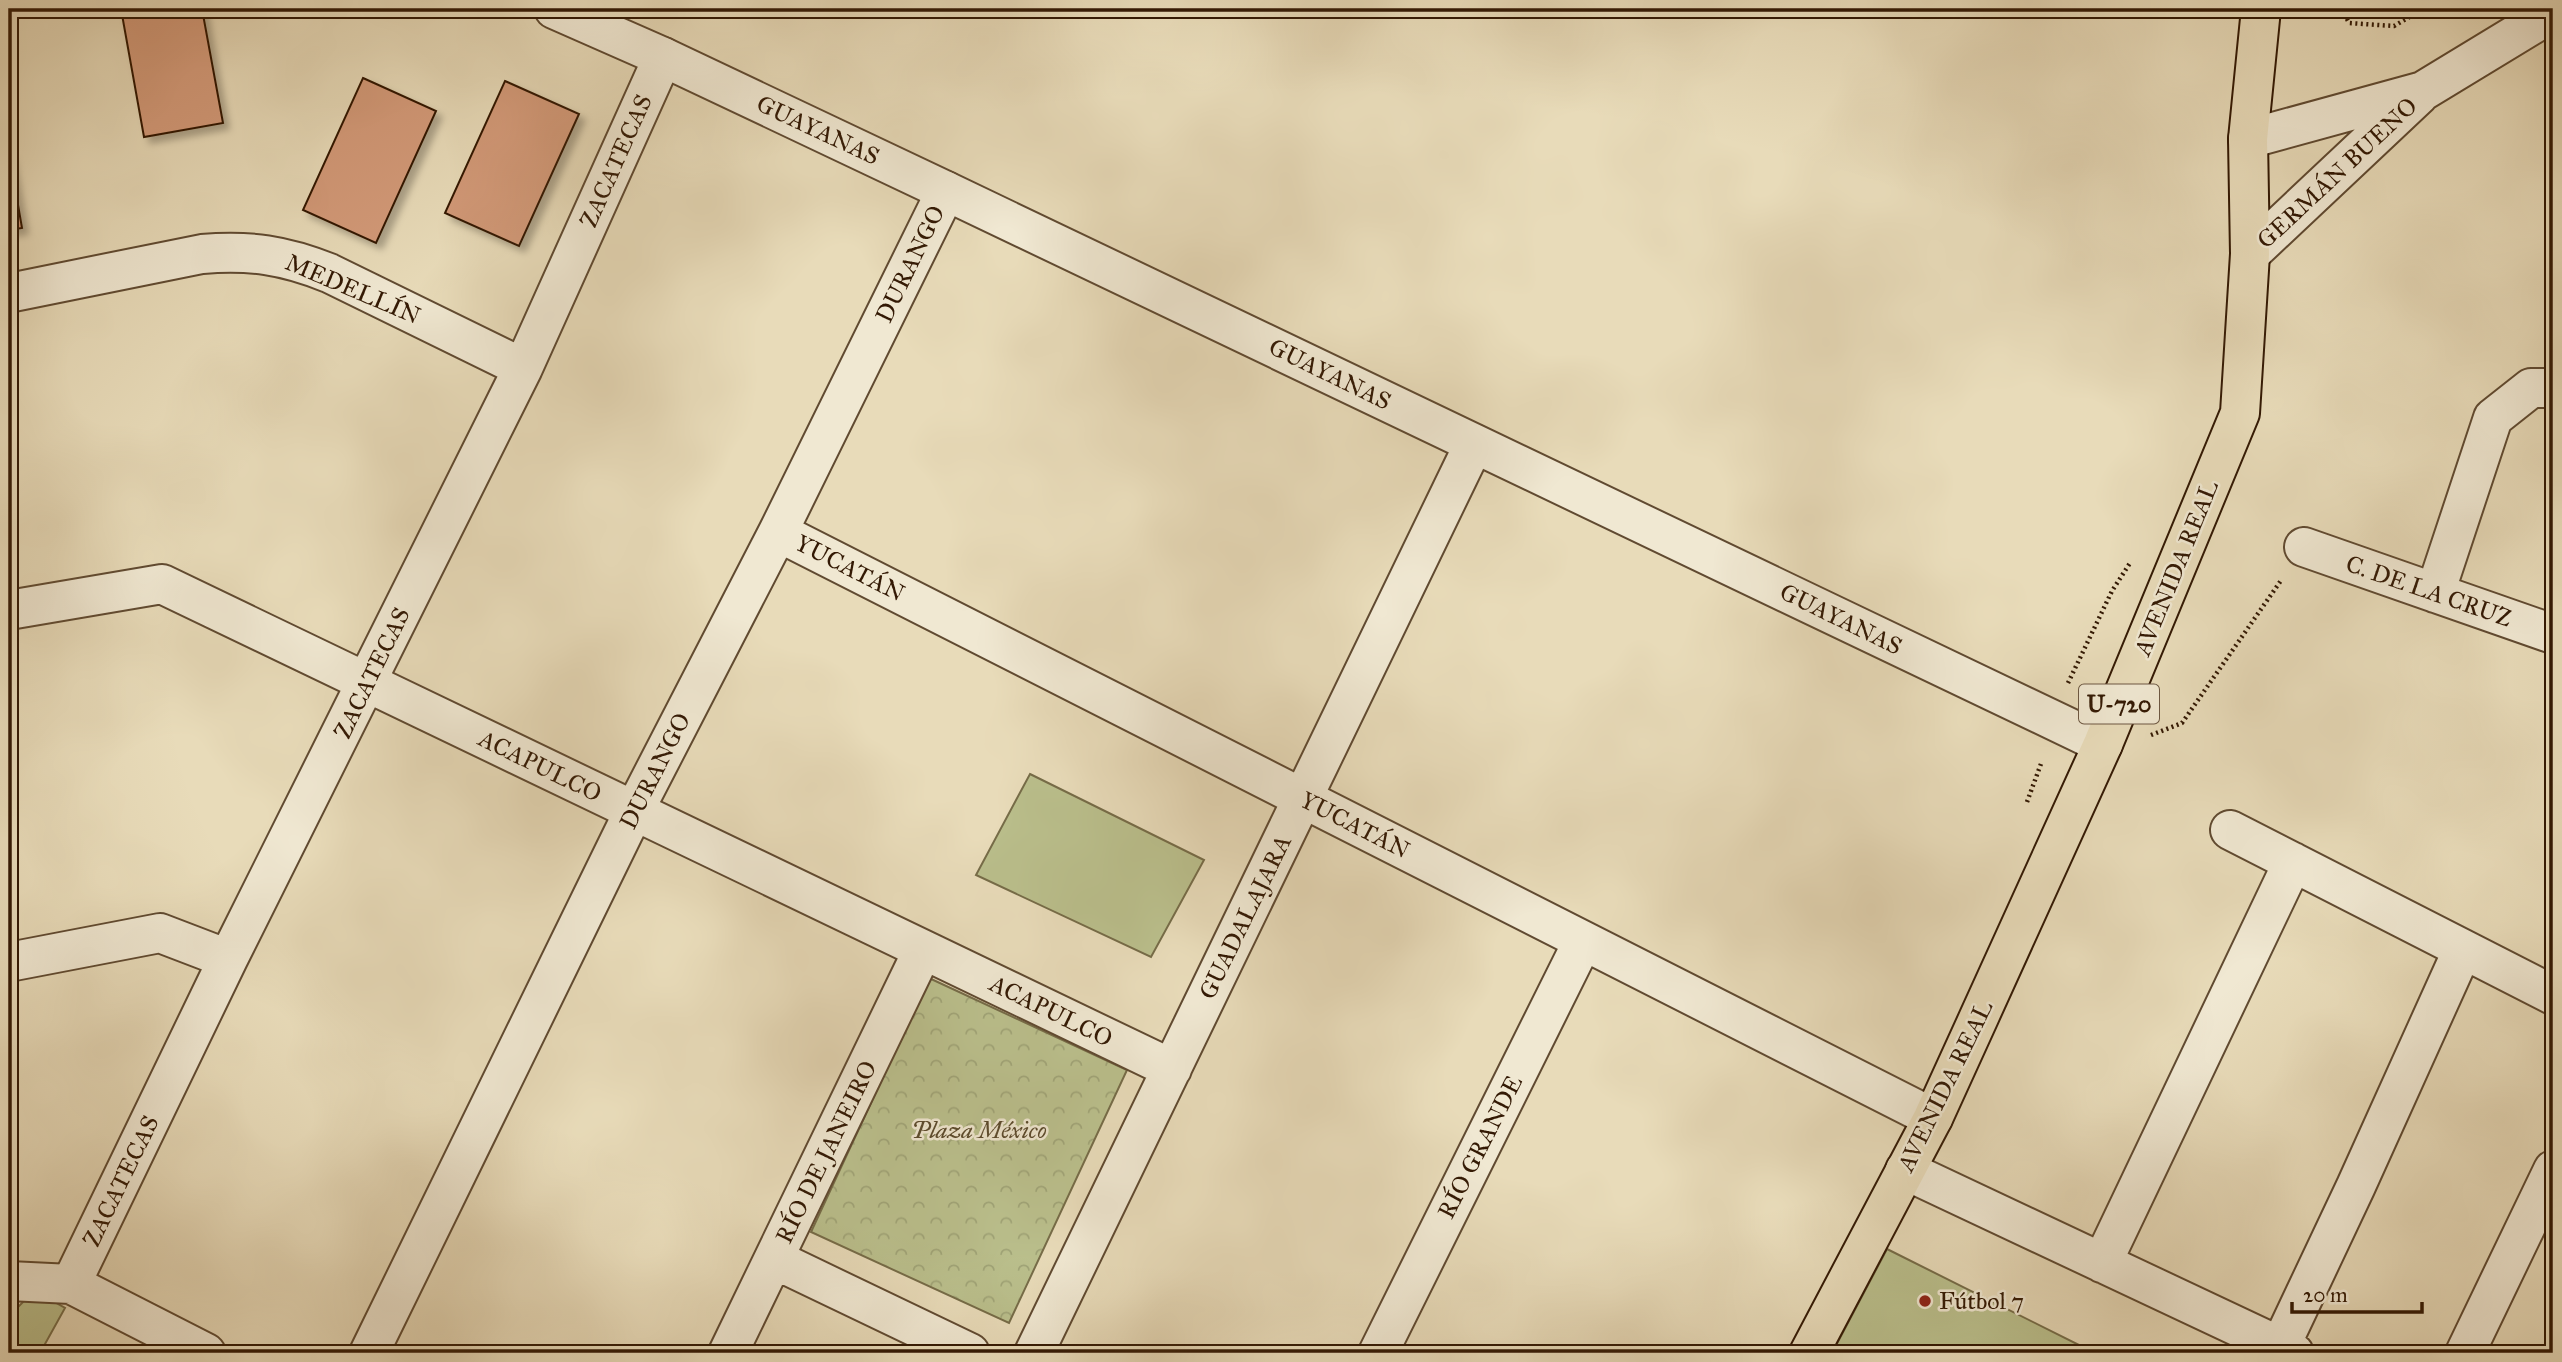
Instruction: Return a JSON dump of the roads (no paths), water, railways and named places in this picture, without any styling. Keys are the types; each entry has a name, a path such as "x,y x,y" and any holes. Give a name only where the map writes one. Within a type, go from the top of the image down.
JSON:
{"main road":[{"name":"AVENIDA REAL","path":"1809,1353 1933,1118 2103,744 2240,414 2250,254 2248,139 2261,9"}],"street":[{"name":"GUAYANAS","path":"554,9 663,57 946,191 2103,744"},
{"name":"GERMÁN BUENO","path":"2250,254 2423,91 2553,12"},
{"name":"ZACATECAS","path":"71,1284 228,959 523,368 663,57"},
{"name":"GERMÁN BUENO","path":"2248,139 2423,91"},
{"name":"DURANGO","path":"369,1353 634,811 778,532 946,191"},
{"name":"MEDELLÍN","path":"9,293 202,254 234,251 266,254 298,261 329,273 523,368"},
{"path":"2435,593 2493,418 2530,388 2553,388"},
{"name":"GUADALAJARA","path":"1034,1353 1475,444"},
{"name":"YUCATÁN","path":"778,532 1933,1118"},
{"name":"C. DE LA CRUZ","path":"2304,547 2553,634"},
{"name":"ACAPULCO","path":"9,610 162,584 1172,1069"},
{"path":"2230,830 2553,995"},
{"path":"2102,1263 2293,862"},
{"path":"9,962 160,933 228,959"},
{"name":"RÍO GRANDE","path":"1378,1353 1583,941"},
{"path":"1905,1170 2287,1350 2463,948"},
{"name":"RÍO DE JANEIRO","path":"728,1353 923,950"},
{"path":"2465,1353 2553,1170"},
{"path":"774,1259 970,1353"},
{"path":"9,1281 71,1284 206,1353"}],"place":[{"name":"Fútbol 7","path":"1925,1301"}],"park label":[{"name":"Plaza México","path":"979,1130"}]}
